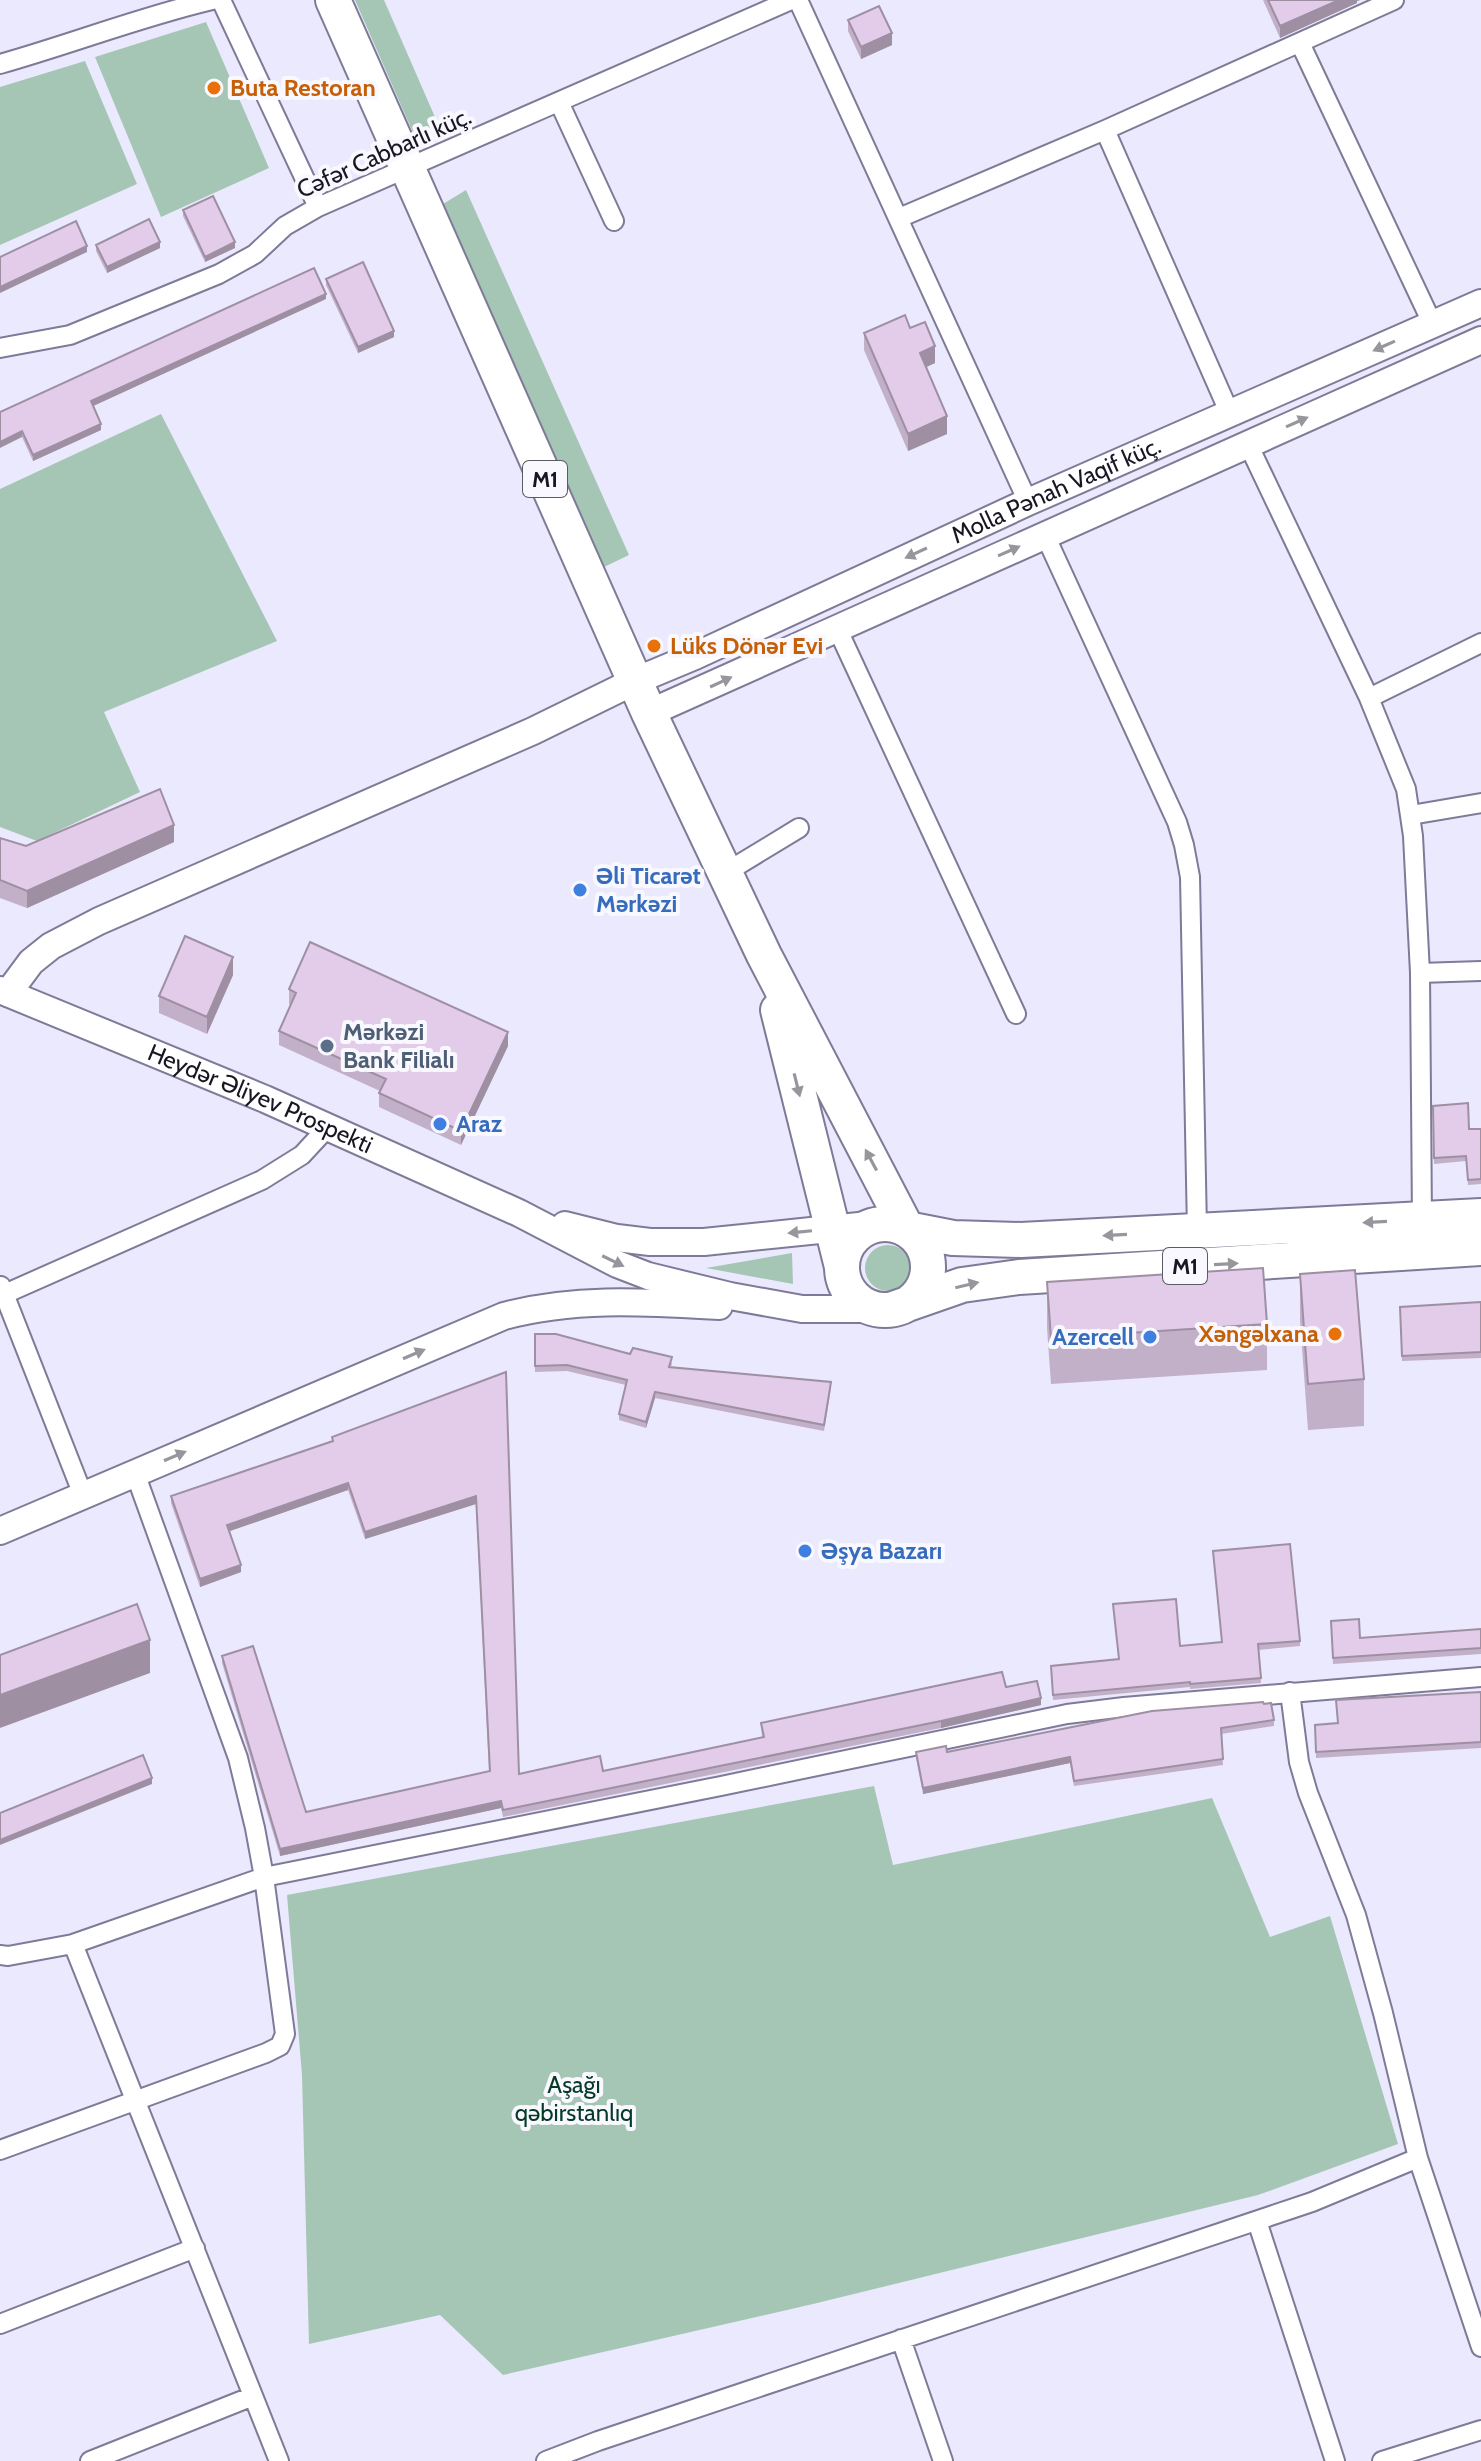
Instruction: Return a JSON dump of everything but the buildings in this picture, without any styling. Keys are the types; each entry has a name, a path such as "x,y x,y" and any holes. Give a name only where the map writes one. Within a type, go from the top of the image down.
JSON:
{"highway":[{"name":"M1","path":"333,0 649,713 764,955"},
{"path":"764,955 892,1227"},
{"path":"764,955 834,1229 844,1281 852,1294 864,1304 885,1309 907,1304 918,1294 926,1281 928,1267 926,1252 918,1239 892,1227 864,1229 852,1239 844,1252 842,1267"},
{"name":"Heydər Əliyev Prospekti","path":"892,1227 953,1238 1021,1240 1481,1216"},
{"name":"Heydər Əliyev Prospekti","path":"885,1309 962,1285 1010,1277 1481,1248"}],"street":[{"path":"0,64 61,47 156,14 212,0"},
{"path":"221,0 318,207"},
{"name":"Cəfər Cabbarlı küç.","path":"0,348 70,335 219,274 255,254 285,226 318,207 791,0"},
{"path":"798,0 1028,502"},
{"path":"899,218 1105,130 1394,0"},
{"path":"1300,43 1433,325"},
{"path":"559,102 614,221"},
{"path":"1105,130 1230,414"},
{"name":"Molla Pənah Vaqif küç.","path":"4,992 31,962 51,946 99,921 533,731 635,681 1028,502 1481,303"},
{"name":"Molla Pənah Vaqif küç.","path":"649,713 1481,340"},
{"path":"1248,444 1369,698 1406,789 1411,815 1420,973 1422,1220"},
{"path":"1045,535 1177,822 1184,845 1190,877 1197,1230"},
{"path":"837,628 1016,1014"},
{"path":"1369,698 1481,643"},
{"path":"1411,815 1481,803"},
{"path":"725,873 799,828"},
{"path":"1420,973 1481,971"},
{"name":"Heydər Əliyev Prospekti","path":"4,992 265,1099 519,1213 617,1264 648,1276 802,1309 885,1309"},
{"path":"83,1495 1,1291 262,1180 302,1155 327,1128"},
{"name":"Heydər Əliyev Prospekti","path":"519,1213 617,1238 650,1242 704,1242 834,1229 892,1227"},
{"path":"0,1531 504,1316 579,1302 619,1301 802,1309"},
{"path":"0,2150 266,2053 280,2046 285,2034 264,1877 238,1758 135,1473"},
{"path":"0,1955 73,1944 264,1877 1067,1714 1481,1677"},
{"path":"1290,1692 1299,1762 1308,1793 1356,1915 1418,2158 1481,2347"},
{"path":"73,1944 279,2461"},
{"path":"546,2461 612,2436 1312,2202 1418,2158"},
{"path":"1257,2221 1335,2461"},
{"path":"0,2324 195,2248"},
{"path":"901,2339 943,2461"},
{"path":"90,2461 253,2396"},
{"path":"1382,2461 1481,2430"}],"green space":[{"path":"355,0 384,0 438,124 414,135"},
{"path":"206,22 269,168 161,217 95,57"},
{"path":"85,61 137,184 0,245 0,87"},
{"path":"466,190 629,555 604,567 443,204"},
{"path":"161,414 277,641 104,712 140,792 37,841 0,827 0,489"},
{"path":"888,1245 904,1252 911,1268 904,1284 888,1291 872,1284 865,1268 872,1252"},
{"path":"792,1253 793,1284 706,1268"},
{"name":"Aşağı qəbirstanlıq","path":"874,1786 893,1865 1212,1798 1270,1937 1330,1916 1398,2144 1258,2195 813,2304 503,2375 440,2315 309,2344 302,2075 287,1895"}],"place":[{"name":"Buta Restoran","path":"214,88"},
{"name":"Lüks Dönər Evi","path":"654,646"},
{"name":"Əli Ticarət Mərkəzi","path":"580,890"},
{"name":"Mərkəzi Bank Filialı","path":"327,1046"},
{"name":"Araz","path":"440,1124"},
{"name":"Xəngəlxana","path":"1335,1334"},
{"name":"Azercell","path":"1150,1337"},
{"name":"Əşya Bazarı","path":"805,1551"}]}
